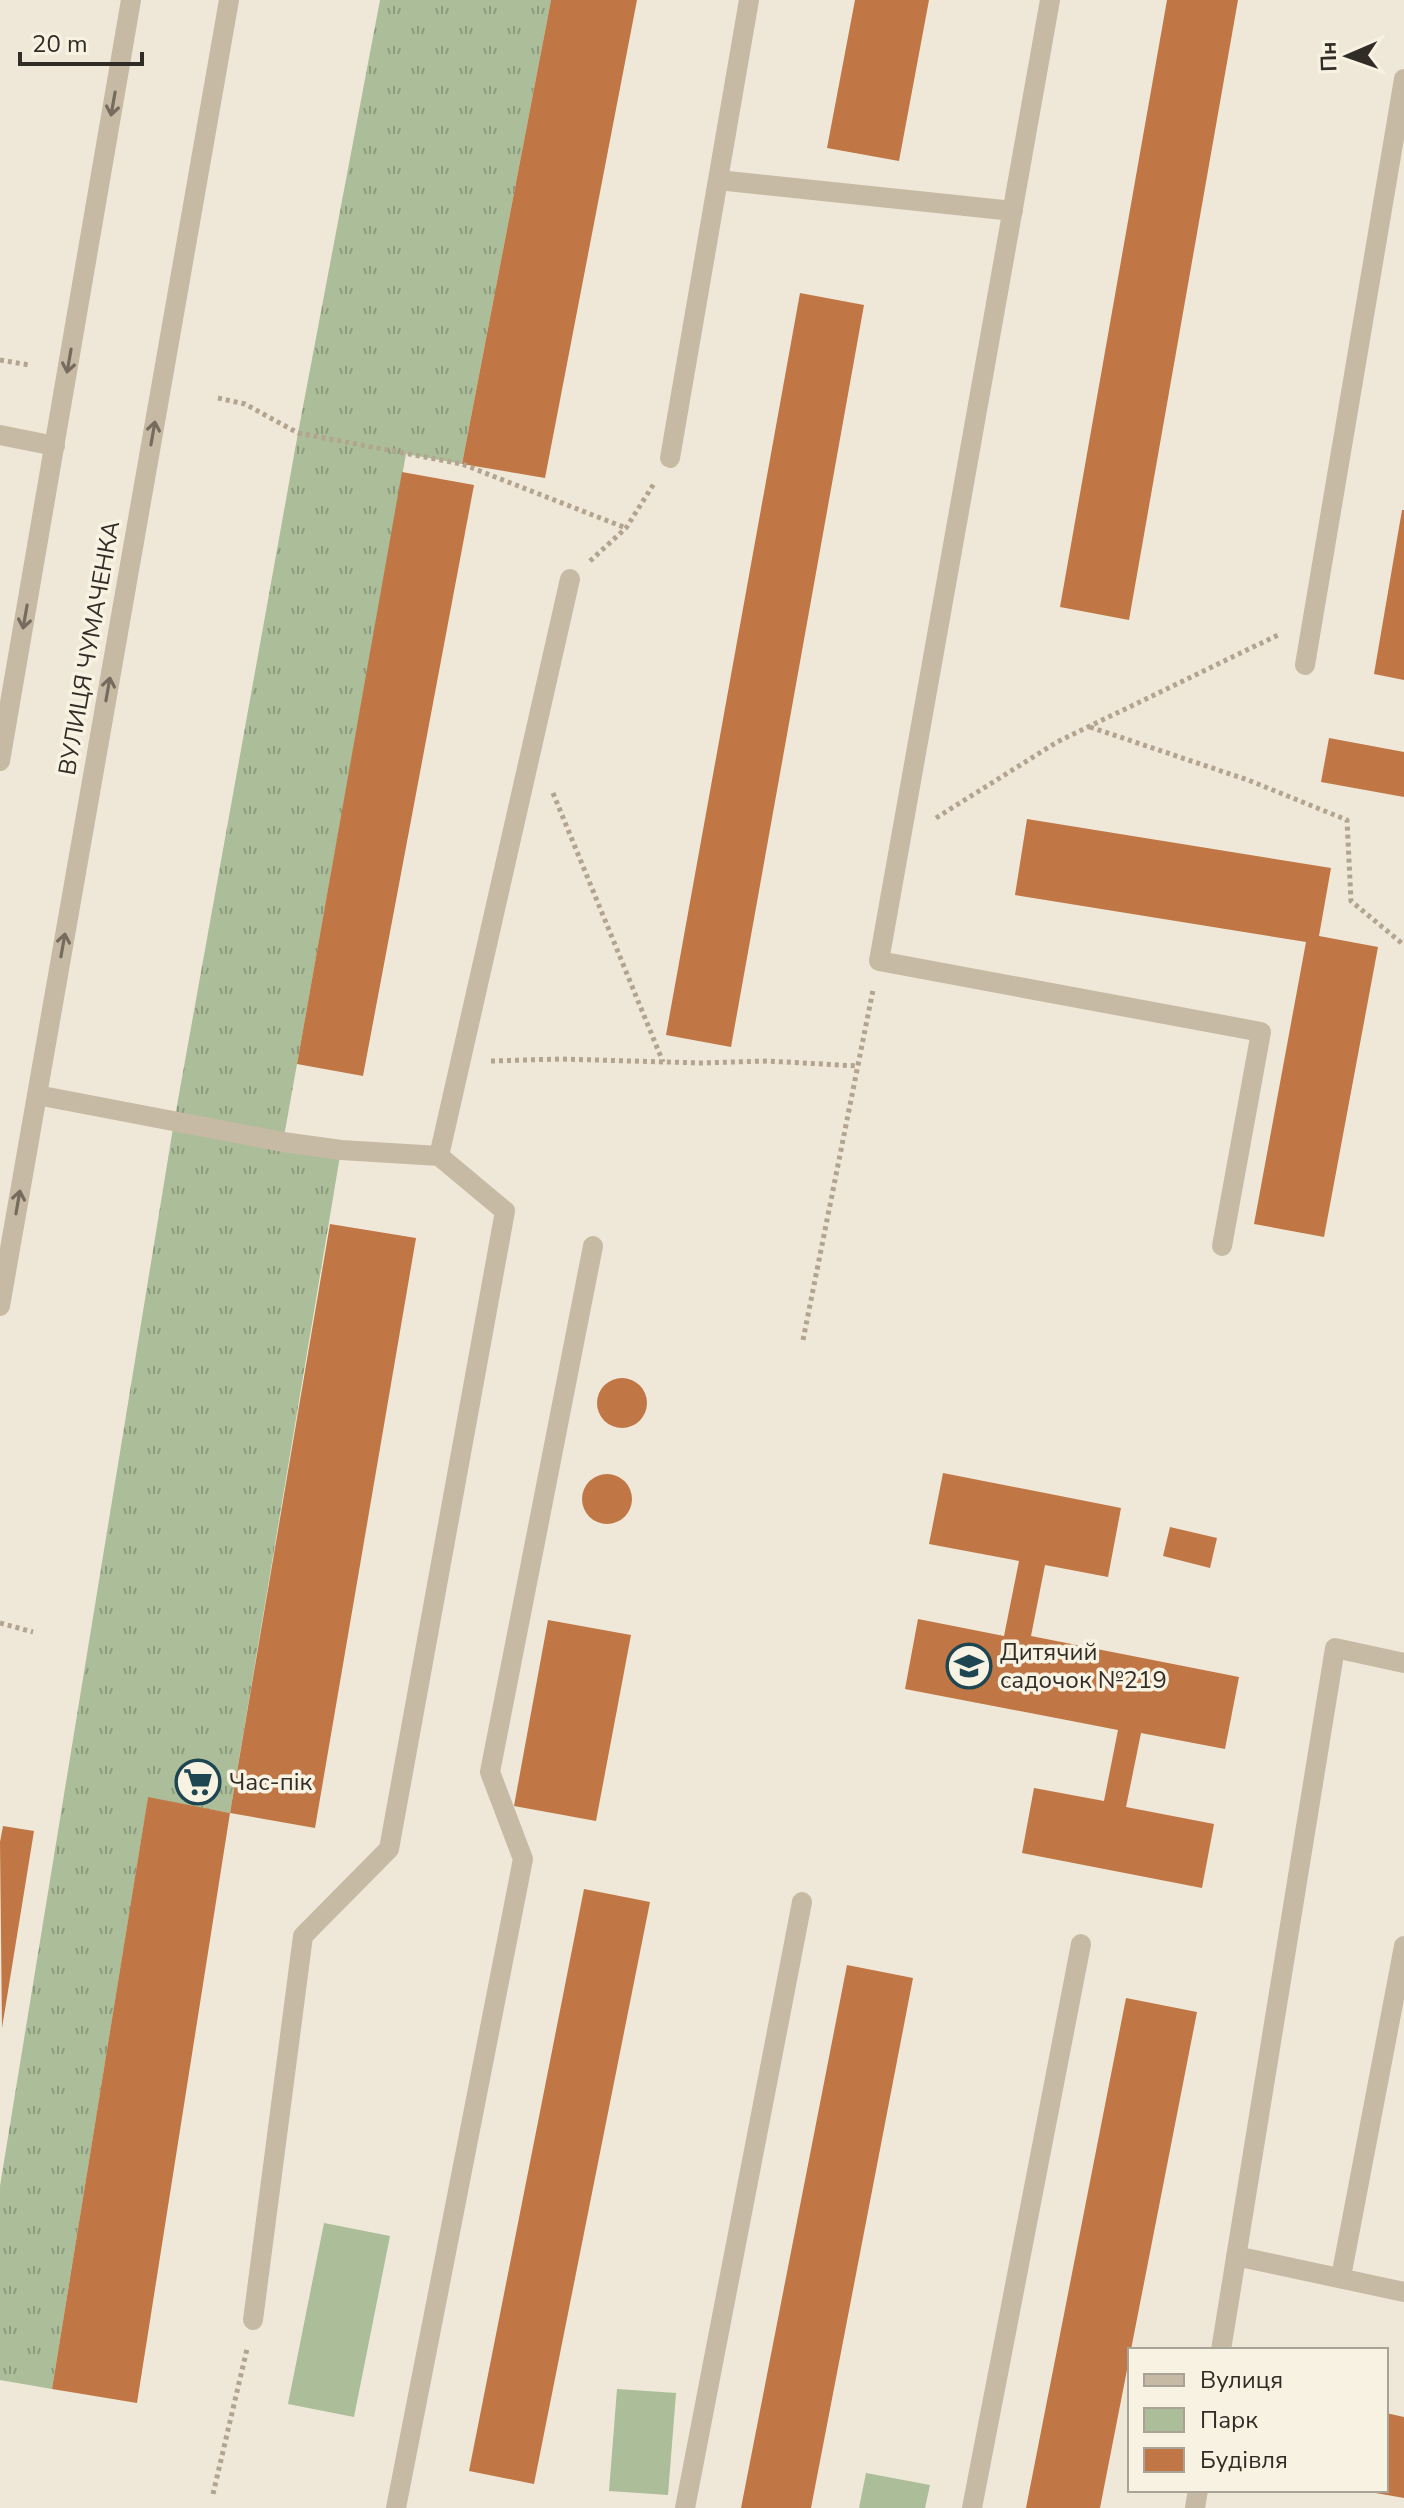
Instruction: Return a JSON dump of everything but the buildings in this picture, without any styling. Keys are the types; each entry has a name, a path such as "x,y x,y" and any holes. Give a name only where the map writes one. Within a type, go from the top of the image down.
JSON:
{"street":[{"path":"0,761 131,0"},
{"name":"ВУЛИЦЯ ЧУМАЧЕНКА","path":"0,1306 229,0"},
{"path":"670,458 749,0"},
{"path":"1050,0 879,961 1261,1032 1222,1246"},
{"path":"1305,665 1404,79"},
{"path":"718,180 1013,211"},
{"path":"0,435 55,446"},
{"path":"439,1156 570,579"},
{"path":"37,1095 283,1142 341,1150 439,1156 505,1211 389,1849 303,1936 253,2320"},
{"path":"396,2508 523,1859 490,1772 593,1246"},
{"path":"1221,2348 1335,1648 1404,1663"},
{"path":"685,2508 802,1902"},
{"path":"972,2508 1081,1944"},
{"path":"1341,2277 1404,1946"},
{"path":"1236,2256 1404,2292"}],"path":[{"path":"0,360 29,365"},
{"path":"218,398 245,404 298,433 462,464 626,528"},
{"path":"570,579 626,528 670,458"},
{"path":"901,841 1057,742 1313,618"},
{"path":"1089,727 1248,780 1347,820 1351,901 1404,945"},
{"path":"533,744 663,1062"},
{"path":"803,1340 879,961"},
{"path":"460,1062 560,1059 767,1061 858,1066"},
{"path":"0,1623 33,1632"},
{"path":"213,2494 253,2320"}],"green space":[{"path":"380,0 551,0 462,464 406,454 283,1142 341,1150 230,1813 148,1798 52,2389 0,2380 0,2186 174,1122 298,433"},
{"path":"324,2223 390,2236 354,2417 288,2404"},
{"path":"617,2389 676,2393 668,2495 609,2491"},
{"path":"866,2473 930,2485 925,2508 859,2508"}],"place":[{"name":"Дитячий садочок №219","path":"969,1666"},
{"name":"Час-пік","path":"198,1782"}]}
